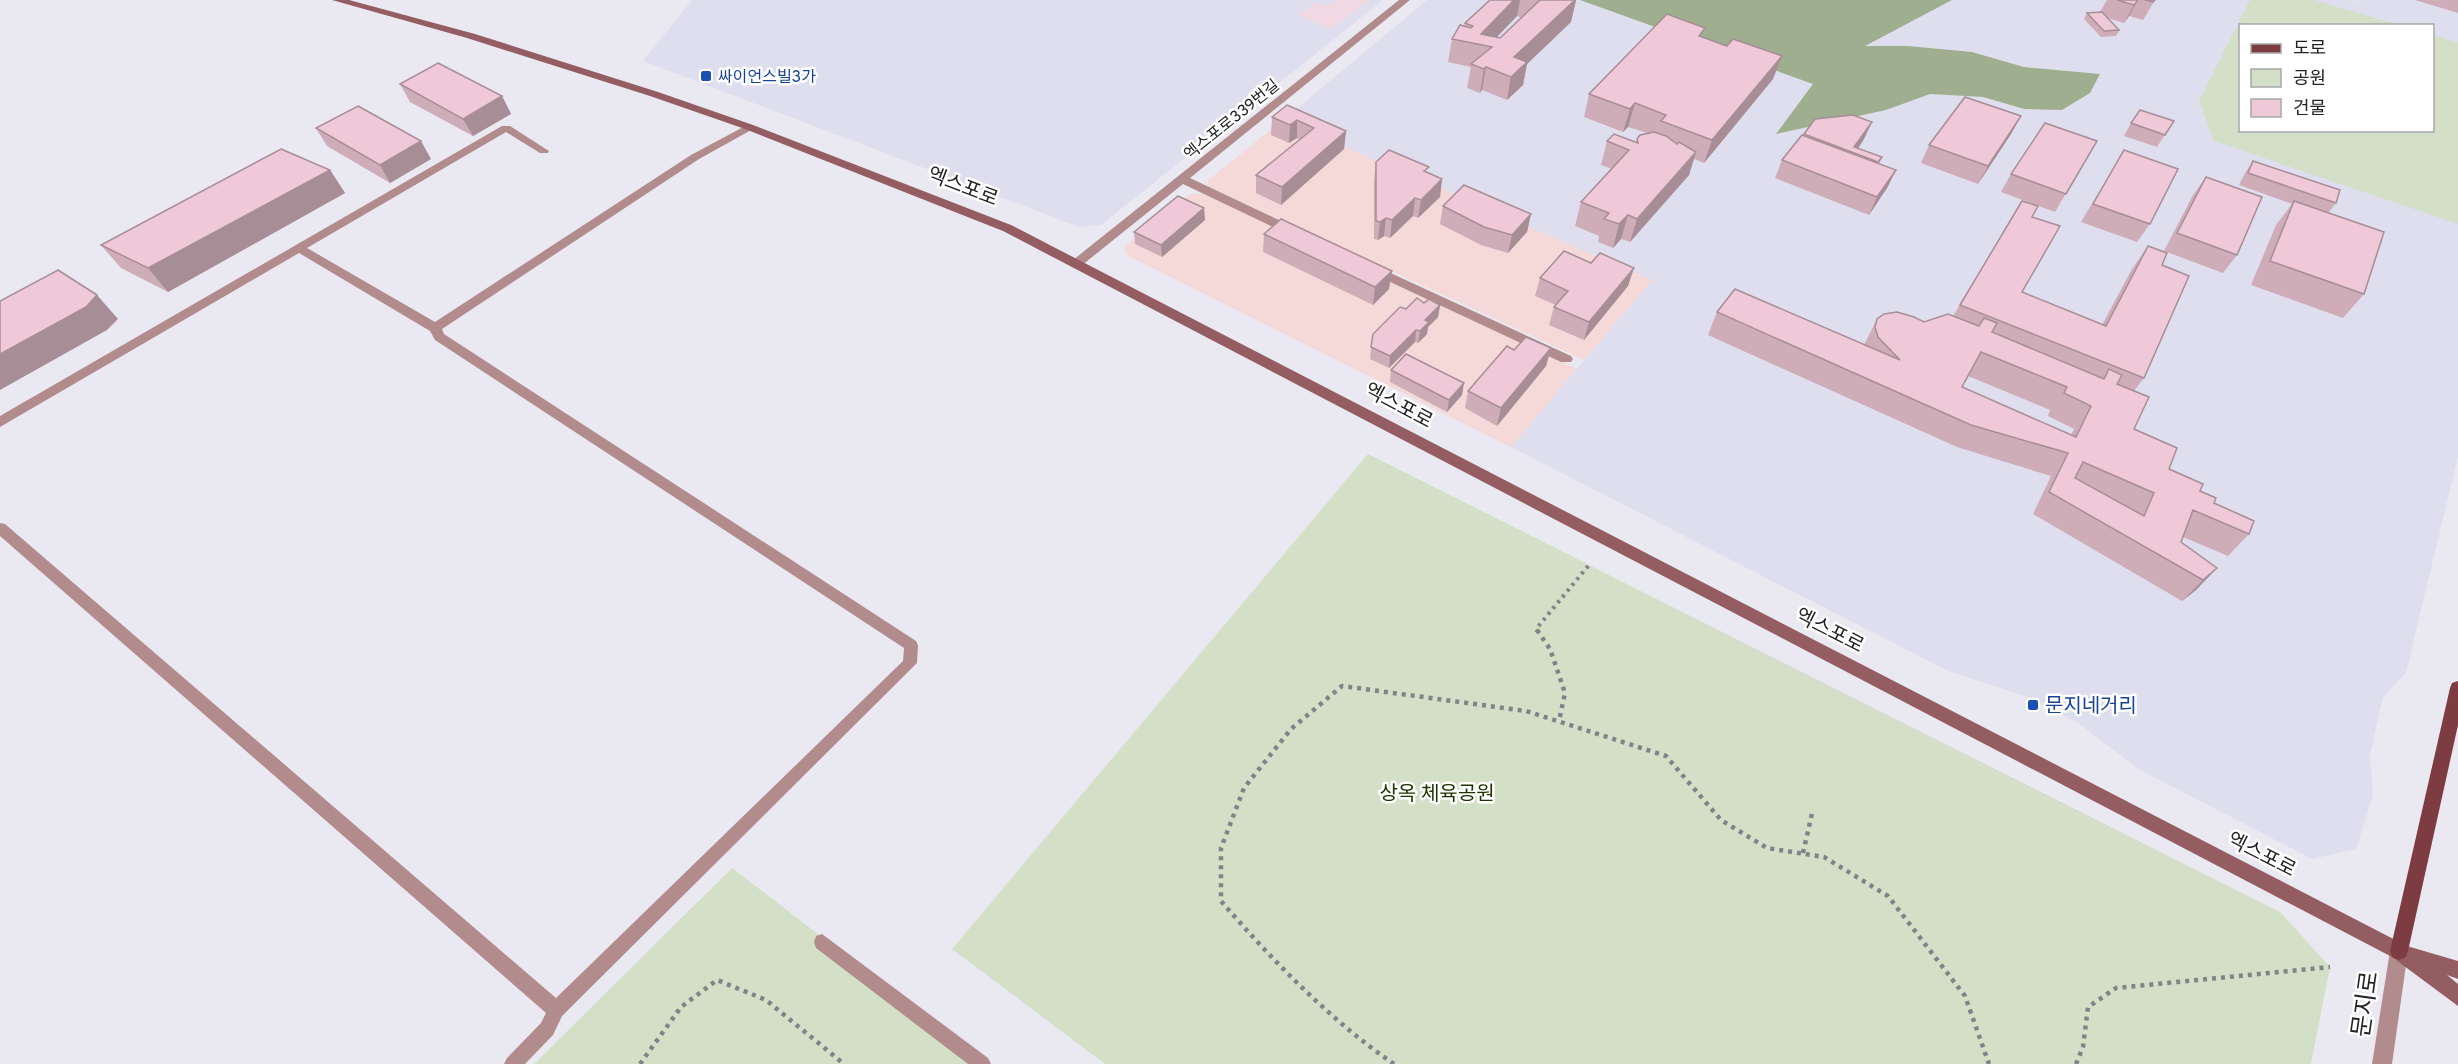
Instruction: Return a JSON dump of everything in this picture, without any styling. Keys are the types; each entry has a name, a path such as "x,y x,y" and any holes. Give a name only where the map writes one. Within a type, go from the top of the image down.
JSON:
{"main road":[{"name":"엑스포로","path":"337,0 471,36 749,127 1007,228 1077,262 2399,951 2458,970"},
{"path":"2399,951 2458,688"},
{"name":"엑스포로","path":"2399,951 2458,996"}],"street":[{"name":"엑스포로339번길","path":"1077,262 1405,0"},
{"path":"1182,179 1310,239"},
{"path":"1363,264 1566,359"},
{"name":"문지로","path":"2382,1064 2399,951"}],"lane":[{"path":"435,328 695,158 749,127"},
{"path":"0,422 506,128 544,151"},
{"path":"299,248 435,328 439,337 911,645 910,663 556,1011 547,1029 513,1064"},
{"path":"0,528 556,1011"},
{"path":"822,942 982,1064"}],"path":[{"path":"1559,722 1565,693 1550,649 1536,629 1589,565"},
{"path":"1394,1064 1365,1044 1258,944 1221,901 1221,848 1244,788 1291,729 1342,686 1526,711 1666,756 1721,820 1767,848 1824,857 1888,896 1965,996 1989,1064"},
{"path":"1803,853 1813,809"},
{"path":"2076,1064 2083,1047 2088,1007 2116,988 2330,967"},
{"path":"640,1064 681,1007 717,980 766,1000 844,1064"}],"shaded area":[{"path":"692,0 1383,0 1101,225 1079,227 643,61"},
{"path":"1335,0 1370,0 1331,29 1298,15 1316,2 1327,6"},
{"path":"1427,0 1580,0 1814,84 1777,133 1886,110 1930,94 1983,97 2024,109 2090,93 2100,74 2024,67 1972,52 1908,46 1863,47 1952,0 2348,0 2370,6 2351,0 2458,0 2458,456 2406,673 2383,697 2370,755 2373,795 2356,849 2312,859 2140,770 2078,723 2022,695 1948,671 1511,447 1652,280 1283,120"},
{"path":"1283,120 1652,280 1584,360 1209,187 1207,181"},
{"path":"1191,194 1203,194 1577,369 1511,447 1127,255 1124,247"}],"green space":[{"path":"1580,0 1952,0 1865,46 1908,46 1972,52 2024,67 2100,74 2090,93 2062,110 2024,109 1983,97 1930,94 1886,110 1776,134 1813,84"},
{"path":"2250,0 2314,0 2396,24 2239,24 2239,132 2434,132 2434,35 2458,43 2458,224 2214,141 2199,101"},
{"name":"상옥 체육공원","path":"1368,454 2280,912 2330,967 2311,1064 1105,1064 952,949"},
{"path":"732,868 987,1064 534,1064"}],"building":[{"path":"1490,0 1514,0 1481,34 1500,38 1540,0 1575,0 1514,57 1527,62 1511,77 1471,64 1492,47 1452,39 1460,25 1471,28 1473,26 1465,23"},
{"path":"2117,0 2138,0 2134,5"},
{"path":"2102,12 2119,30 2104,31 2087,13"},
{"path":"1667,14 1705,28 1699,36 1727,46 1733,39 1782,56 1712,140 1661,121 1666,115 1635,103 1630,109 1589,94"},
{"path":"438,63 502,96 463,119 400,84"},
{"path":"1965,97 2021,116 1988,166 1929,145"},
{"path":"1287,105 1346,131 1282,187 1256,175 1314,128 1297,120 1290,125 1272,117"},
{"path":"358,106 421,141 380,165 316,128"},
{"path":"2140,110 2174,121 2165,135 2131,123"},
{"path":"1853,115 1872,122 1854,147 1882,157 1878,162 1804,134 1815,119"},
{"path":"2045,123 2097,141 2066,194 2011,174"},
{"path":"1654,132 1696,152 1637,219 1628,215 1619,224 1604,219 1609,213 1581,202 1629,150 1607,141 1614,134 1638,143 1637,139 1640,135"},
{"path":"1802,135 1896,170 1877,197 1782,160"},
{"path":"281,149 330,170 148,268 101,245"},
{"path":"1389,150 1429,167 1424,171 1442,179 1421,200 1415,198 1392,220 1386,218 1380,222 1376,221 1376,162"},
{"path":"2124,150 2178,169 2150,224 2093,204"},
{"path":"2253,161 2340,190 2336,203 2248,173"},
{"path":"2206,177 2262,197 2237,255 2177,233"},
{"path":"1464,185 1531,214 1512,235 1484,227 1443,206"},
{"path":"1178,196 1204,208 1161,245 1134,232"},
{"path":"2022,201 2038,206 2032,217 2060,226 2022,292 2106,326 2148,246 2167,253 2162,265 2189,276 2144,378 1960,305"},
{"path":"2294,201 2384,232 2364,294 2270,261"},
{"path":"1281,219 1392,271 1375,287 1264,234"},
{"path":"1564,251 1591,263 1600,253 1634,268 1589,322 1554,307 1568,291 1540,278"},
{"path":"58,270 97,295 86,307 0,354 0,301"},
{"path":"1735,289 1900,360 1878,337 1875,327 1877,319 1884,314 1897,312 1924,322 1948,314 1979,326 1984,318 1997,323 1992,332 2104,379 2109,369 2122,375 2117,384 2149,397 2134,429 2177,448 2169,469 2203,484 2200,491 2216,498 2214,503 2254,521 2249,534 2193,510 2181,542 2217,568 2203,580 2049,492 2068,453 1971,425 1717,312","holes":["1981,352 2067,387 2064,393 2091,406 2076,437 1962,387","2083,462 2154,493 2144,516 2075,478"]},
{"path":"1417,298 1424,303 1429,299 1440,305 1425,320 1429,322 1420,331 1416,330 1390,356 1371,347 1373,334 1400,307 1406,309"},
{"path":"1526,337 1551,348 1501,408 1468,391 1507,346 1514,350"},
{"path":"1406,354 1464,383 1449,400 1391,370"}],"place":[{"name":"싸이언스빌3가","path":"706,76"},
{"name":"문지네거리","path":"2033,705"}]}
